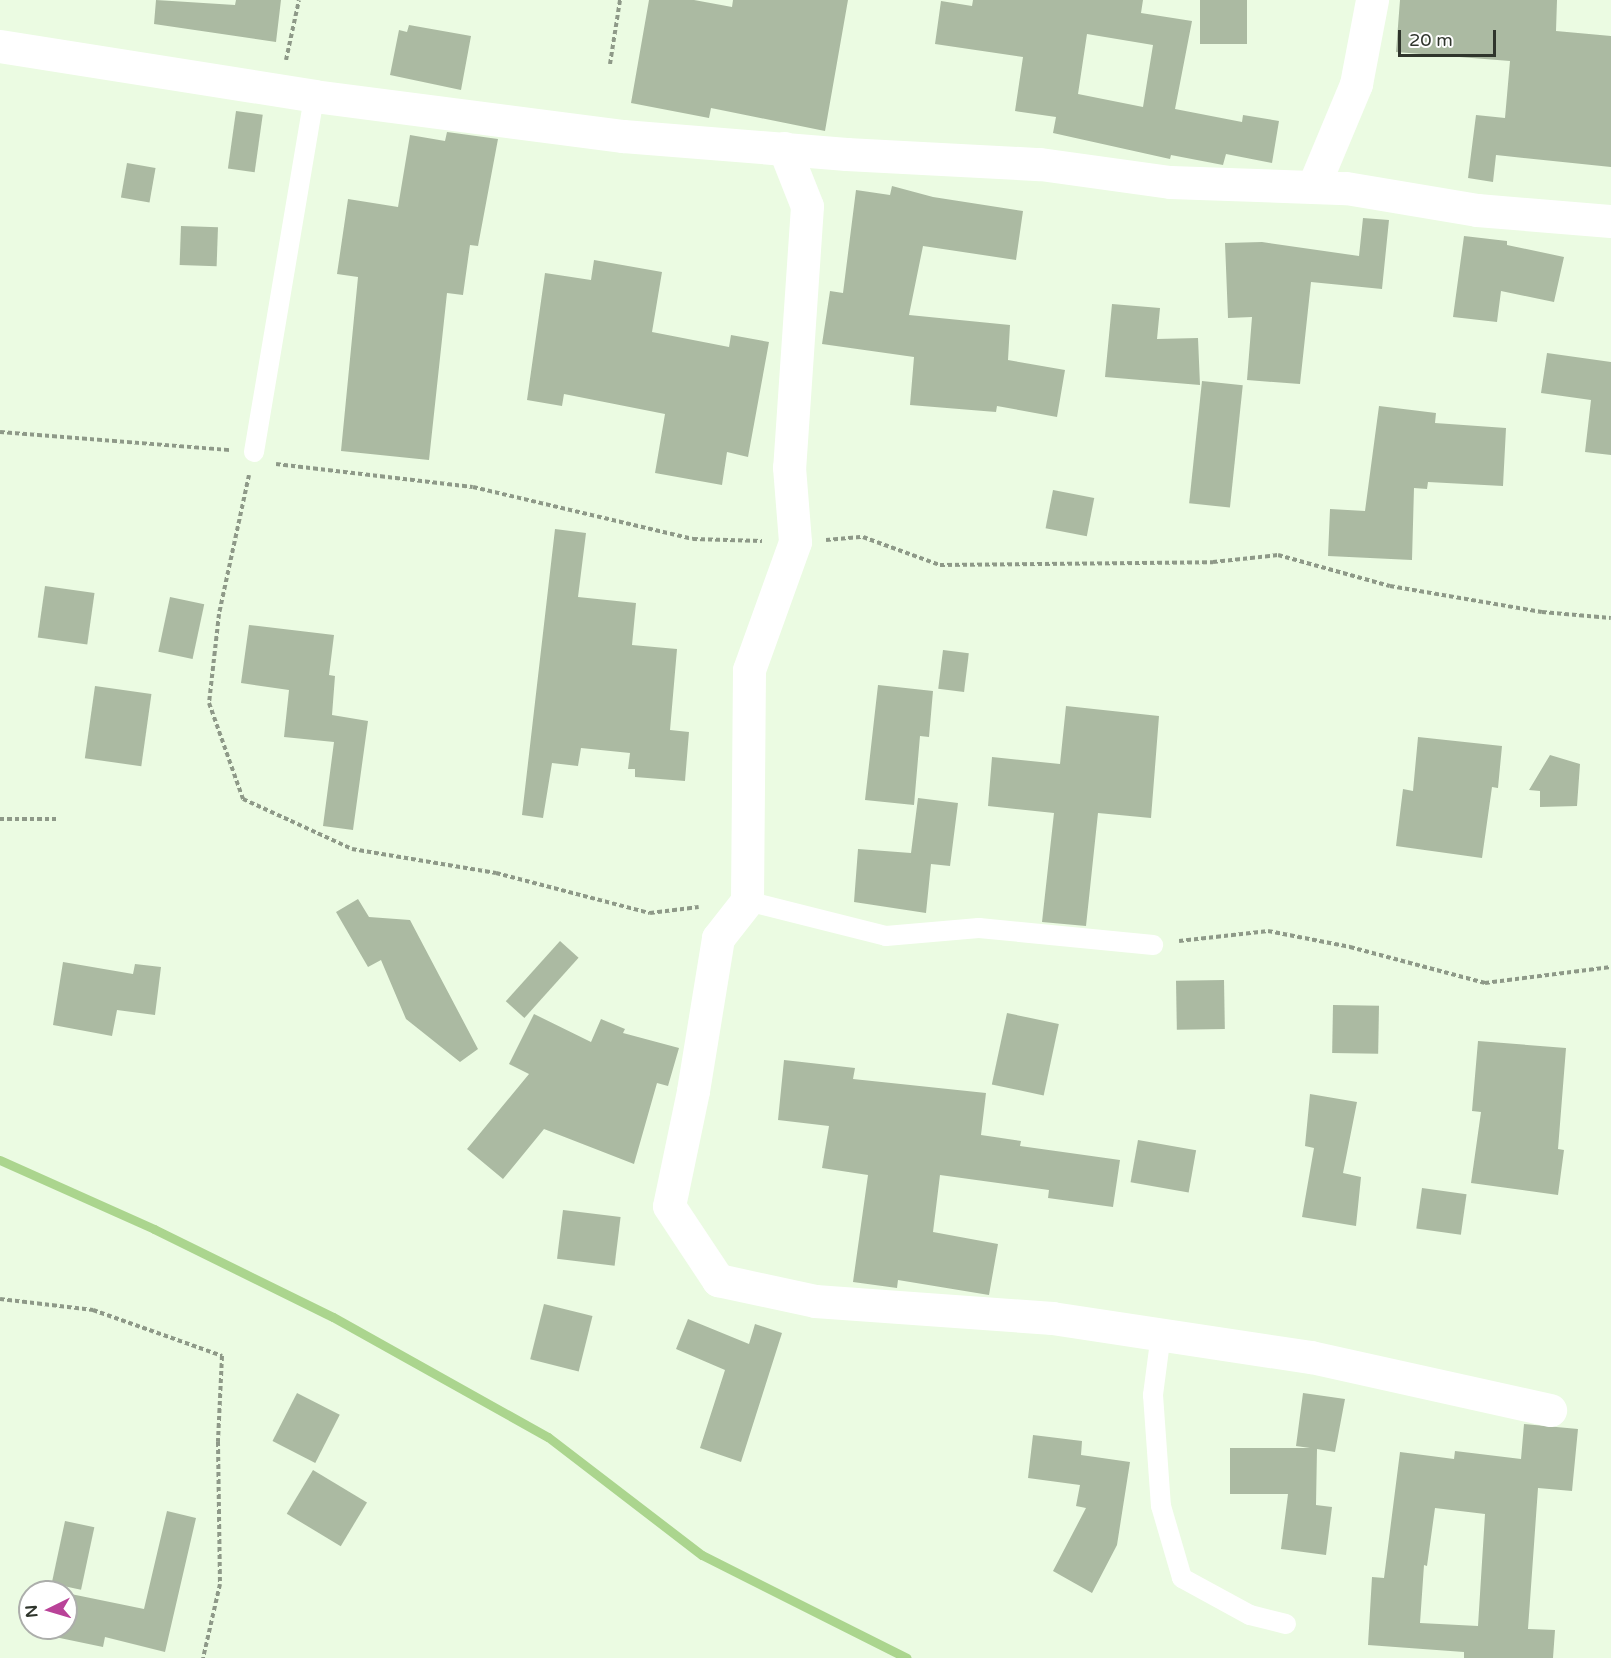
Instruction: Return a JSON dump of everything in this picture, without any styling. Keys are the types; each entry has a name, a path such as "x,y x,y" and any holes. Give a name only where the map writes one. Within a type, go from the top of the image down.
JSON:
{"street":[{"path":"1313,187 1356,84 1372,0"},
{"path":"0,46 314,96 622,136 1040,164 1170,182 1346,188 1477,210 1611,221"},
{"path":"784,148 807,206 789,467 795,542 748,670 747,901 718,938 693,1091 669,1206 718,1280 814,1301 1052,1318 1311,1357 1550,1410"}],"lane":[{"path":"254,452 314,96"},
{"path":"747,901 886,936 979,928 1153,945"},
{"path":"1161,1334 1153,1395 1161,1506 1182,1578 1250,1615 1286,1624"}],"path":[{"path":"280,90 299,0"},
{"path":"610,64 620,0"},
{"path":"254,452 219,614 209,703 243,799 352,849 496,873 650,913 747,901"},
{"path":"0,819 56,819"},
{"path":"1153,945 1268,931 1350,947 1485,983 1611,967"},
{"path":"0,1299 93,1310 222,1356 218,1442 220,1584 203,1658"}],"building":[{"path":"156,0 235,5 236,0 281,0 276,42 154,24"},
{"path":"649,0 694,0 732,7 733,0 848,0 825,131 711,108 709,118 631,103"},
{"path":"973,0 1143,0 1141,13 1192,21 1175,109 1242,122 1243,115 1279,121 1272,163 1226,154 1223,165 1171,155 1170,159 1053,133 1056,117 1015,111 1023,57 935,44 941,1 972,6","holes":["1087,34 1153,45 1143,107 1078,94"]},
{"path":"1200,0 1247,0 1247,44 1200,44"},
{"path":"1400,0 1557,0 1556,31 1611,36 1611,167 1496,155 1493,182 1468,178 1476,115 1505,118 1510,61 1396,52"},
{"path":"409,25 471,36 461,90 390,75 399,30 407,32"},
{"path":"236,111 263,115 255,172 228,168"},
{"path":"447,132 498,139 478,246 470,245 463,295 447,293 429,460 341,451 358,277 337,274 348,199 398,207 410,135 445,141"},
{"path":"127,163 156,168 149,203 121,197"},
{"path":"892,186 933,197 1023,211 1016,260 923,246 909,315 1010,325 1008,360 1065,370 1057,417 997,406 996,412 910,405 914,357 822,344 830,291 843,293 856,190 890,195"},
{"path":"1363,218 1389,220 1382,289 1311,282 1300,384 1247,380 1252,317 1228,318 1225,243 1262,242 1359,256"},
{"path":"181,226 218,227 217,266 180,265"},
{"path":"1464,236 1507,241 1507,245 1564,257 1554,302 1501,291 1497,322 1453,317"},
{"path":"594,260 662,272 652,332 729,347 731,335 769,342 748,457 727,452 722,485 655,473 665,414 564,394 562,406 527,400 545,273 591,280"},
{"path":"1112,304 1160,308 1157,339 1198,338 1200,385 1105,377"},
{"path":"1547,353 1611,362 1611,455 1585,452 1591,400 1541,393"},
{"path":"1202,381 1243,385 1230,508 1189,503"},
{"path":"1379,406 1436,413 1435,423 1506,428 1503,486 1428,482 1427,489 1414,488 1412,560 1328,556 1330,509 1365,511"},
{"path":"1053,490 1094,498 1087,536 1046,528"},
{"path":"555,529 586,533 578,597 636,603 632,645 677,649 670,730 689,732 685,781 635,777 635,769 628,769 630,753 581,748 578,766 552,763 543,818 522,815"},
{"path":"45,586 95,593 87,644 38,637"},
{"path":"170,597 204,604 193,659 158,652"},
{"path":"249,625 334,635 329,675 335,676 332,715 368,721 353,830 323,826 334,742 284,737 289,690 241,683"},
{"path":"943,650 969,653 964,692 938,689"},
{"path":"878,685 933,691 929,737 920,736 914,805 865,800"},
{"path":"95,686 151,694 141,766 85,758"},
{"path":"1066,706 1159,716 1151,818 1098,813 1086,926 1042,922 1054,813 988,806 992,757 1060,764"},
{"path":"1418,737 1502,746 1498,788 1492,787 1482,858 1396,846 1403,789 1413,791"},
{"path":"1550,755 1580,764 1577,806 1540,807 1540,791 1529,790"},
{"path":"918,798 958,803 950,866 931,864 926,913 854,902 858,849 911,853"},
{"path":"358,899 369,917 410,920 478,1049 460,1062 406,1019 381,960 368,967 336,912"},
{"path":"560,941 579,958 524,1018 506,1001"},
{"path":"63,962 133,974 135,964 161,967 155,1015 117,1010 112,1036 53,1025"},
{"path":"1224,980 1225,1029 1177,1030 1176,981"},
{"path":"1333,1005 1379,1006 1378,1054 1332,1053"},
{"path":"1007,1013 1059,1024 1044,1095 992,1084"},
{"path":"534,1014 591,1042 601,1019 625,1029 623,1033 679,1048 668,1086 657,1083 634,1164 544,1129 503,1179 467,1149 529,1074 509,1064"},
{"path":"1478,1041 1566,1048 1558,1149 1564,1150 1558,1195 1471,1183 1481,1112 1472,1111"},
{"path":"784,1060 855,1068 853,1079 986,1093 981,1135 1021,1141 1020,1146 1120,1160 1113,1207 1048,1198 1049,1190 940,1175 933,1232 998,1244 989,1295 898,1280 897,1288 853,1282 868,1175 822,1168 829,1126 778,1120"},
{"path":"1310,1094 1357,1102 1343,1173 1361,1177 1356,1226 1302,1217 1314,1148 1305,1146"},
{"path":"1138,1140 1196,1150 1189,1193 1131,1182"},
{"path":"1422,1188 1467,1194 1461,1235 1416,1229"},
{"path":"563,1210 621,1217 615,1266 557,1259"},
{"path":"544,1304 593,1316 579,1371 530,1359"},
{"path":"688,1319 749,1344 755,1324 782,1333 741,1462 700,1448 725,1370 676,1349"},
{"path":"297,1393 340,1415 315,1463 272,1441"},
{"path":"1303,1393 1345,1399 1335,1452 1317,1449 1316,1505 1332,1507 1326,1555 1281,1549 1288,1494 1230,1494 1230,1448 1310,1448 1296,1446"},
{"path":"1524,1424 1578,1429 1572,1491 1538,1488 1528,1629 1555,1630 1553,1658 1464,1658 1464,1652 1368,1645 1372,1577 1384,1578 1400,1452 1454,1459 1455,1451 1521,1459","holes":["1435,1508 1485,1514 1478,1626 1420,1623 1424,1565 1427,1566"]},
{"path":"1033,1435 1082,1441 1081,1455 1130,1462 1117,1545 1092,1593 1053,1571 1086,1508 1076,1506 1080,1485 1028,1478"},
{"path":"313,1470 367,1502 341,1546 287,1514"},
{"path":"167,1511 196,1518 165,1652 105,1637 103,1647 69,1640 78,1640 78,1595 144,1609"},
{"path":"65,1521 94,1527 81,1590 78,1589 78,1580 52,1580"}],"waterway":[{"path":"0,1160 154,1229 333,1317 548,1437 702,1555 907,1658"}]}
